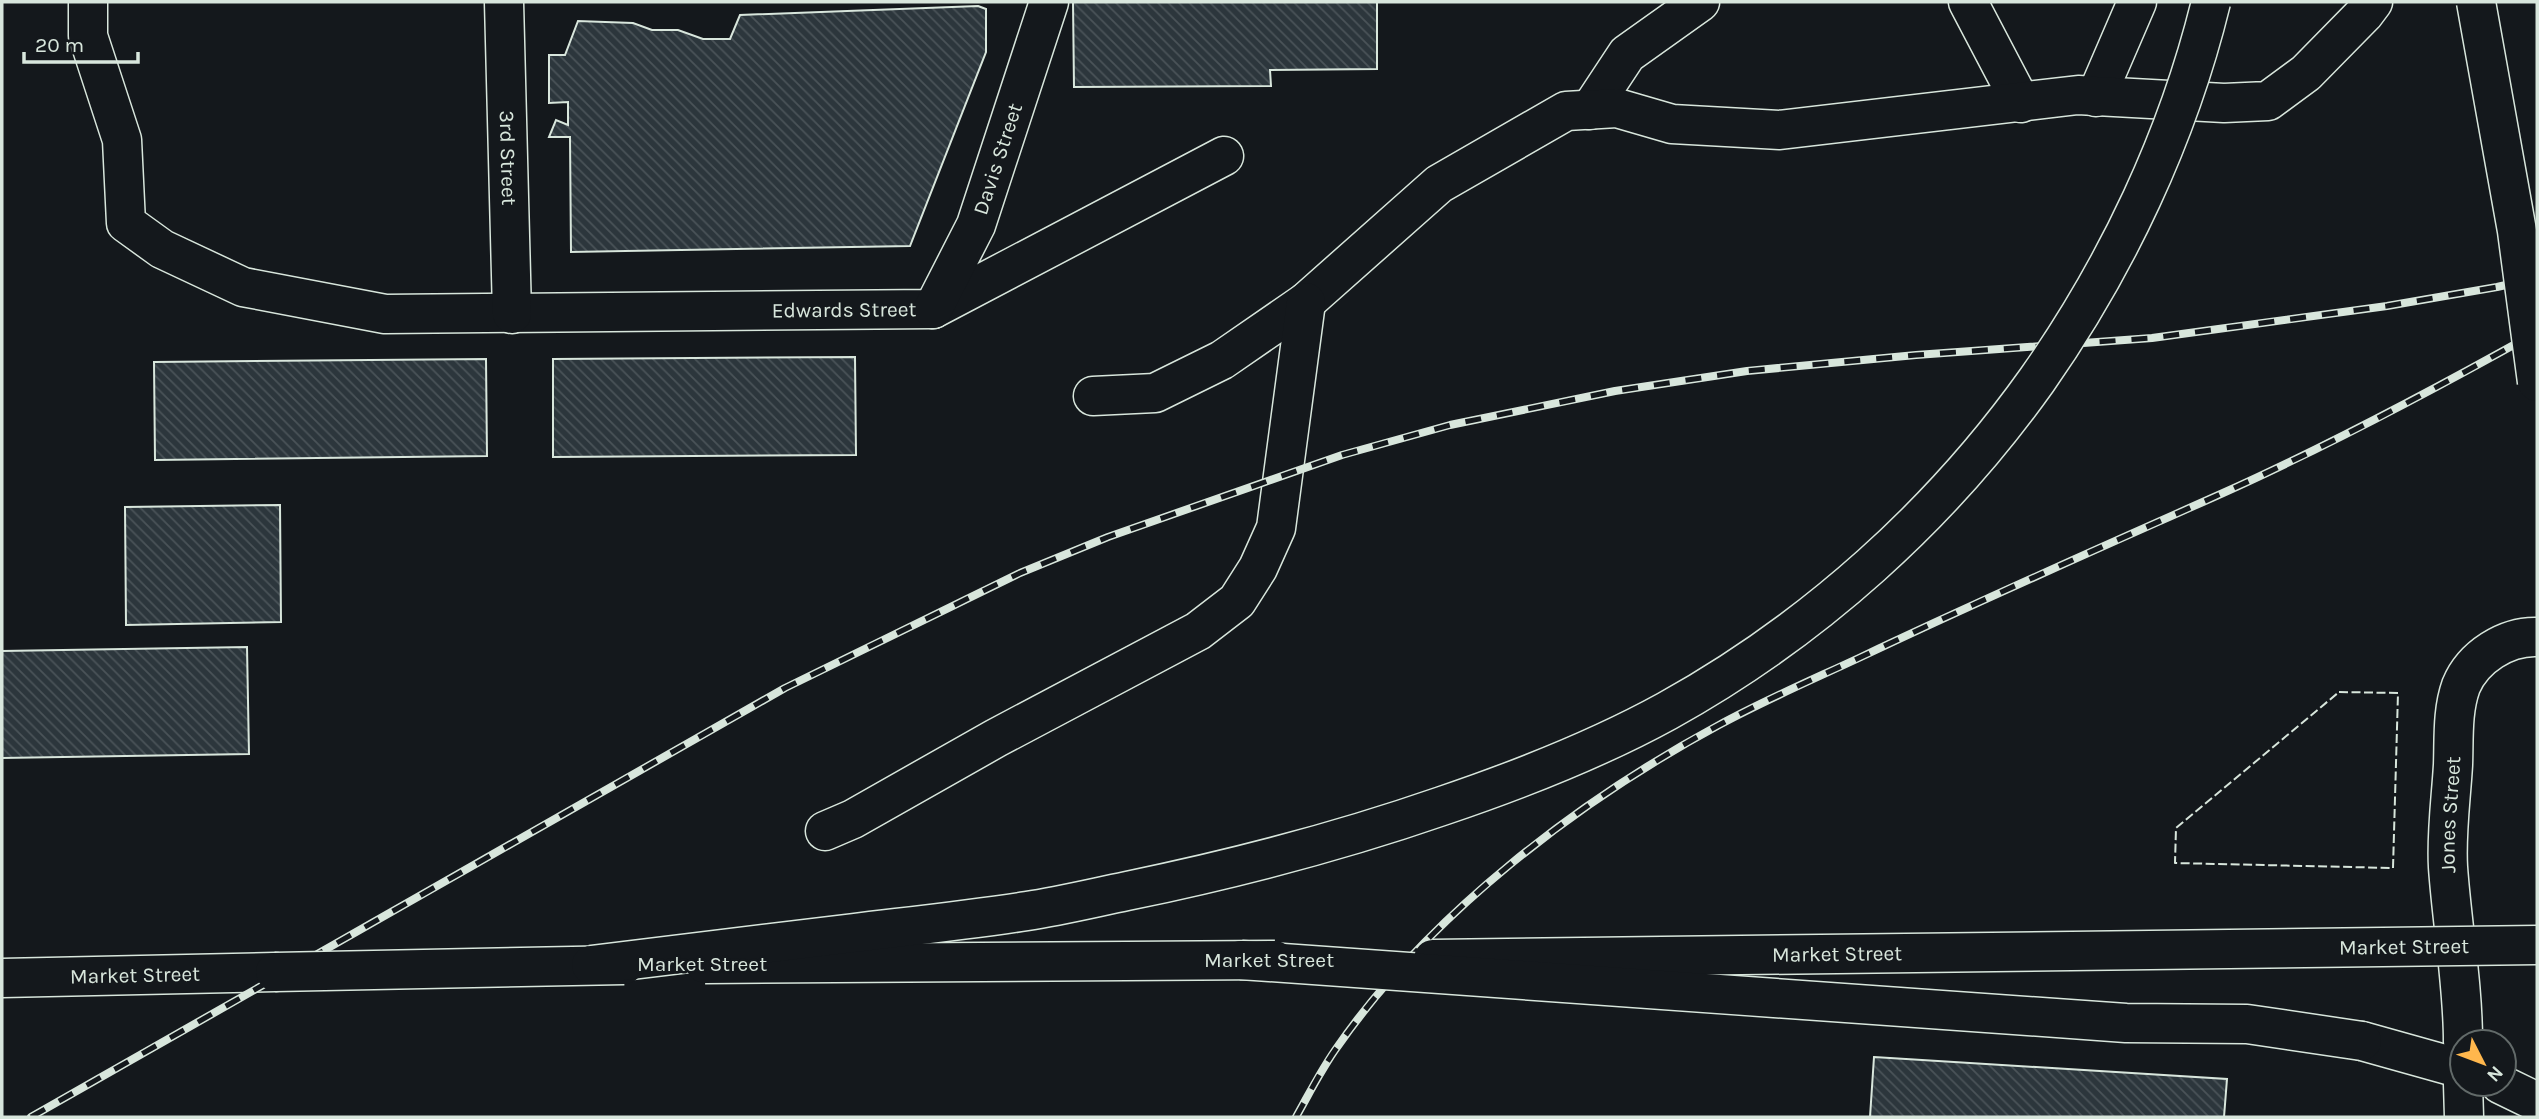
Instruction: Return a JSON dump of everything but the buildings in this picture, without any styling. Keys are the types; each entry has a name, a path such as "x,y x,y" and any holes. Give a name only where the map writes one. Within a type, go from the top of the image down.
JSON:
{"main road":[{"name":"Edwards Street","path":"88,2 88,36 122,140 126,223 162,248 243,287 385,314 933,309 1223,156"},
{"name":"3rd Street","path":"504,2 512,314"},
{"name":"Davis Street","path":"933,309 976,225 1049,2"},
{"path":"1590,110 1627,54 1700,2"},
{"path":"1968,2 2021,103"},
{"path":"2096,97 2137,2"},
{"path":"591,965 947,923 1032,910 1215,873 1314,848 1507,784 1605,743 1729,674 1805,620 1868,568 1919,520 2011,416 2089,301 2122,240 2151,177 2190,77 2211,2"},
{"path":"1093,396 1155,393 1222,360 1306,302 1439,184 1566,111 1617,108 1672,124 1780,130 2078,95 2224,103 2268,101 2306,73 2373,2"},
{"path":"2476,2 2517,231 2537,382"},
{"path":"825,831 853,819 996,738 1198,631 1237,601 1258,568 1276,528 1306,302"},
{"name":"Jones Street","path":"2463,1028 2448,864 2455,711 2462,684 2478,661 2500,645 2527,637 2537,637"},
{"name":"Market Street","path":"2,978 591,965 1835,955 2537,945"},
{"path":"1241,960 2126,1023 2247,1024 2362,1041 2448,1065"},
{"path":"2518,1092 2537,1101"},
{"path":"2463,1098 2463,1117"}],"railway":[{"path":"31,1117 785,688 1020,573 1108,537 1342,455 1450,425 1615,391 1747,371 1916,355 2152,338 2387,306 2537,278"},
{"path":"1296,1117 1338,1046 1375,997 1462,906 1561,825 1666,755 1754,707 2303,456 2537,332"}],"fence":[{"path":"2339,692 2398,693 2393,868 2175,863 2176,828 2339,692"}]}
